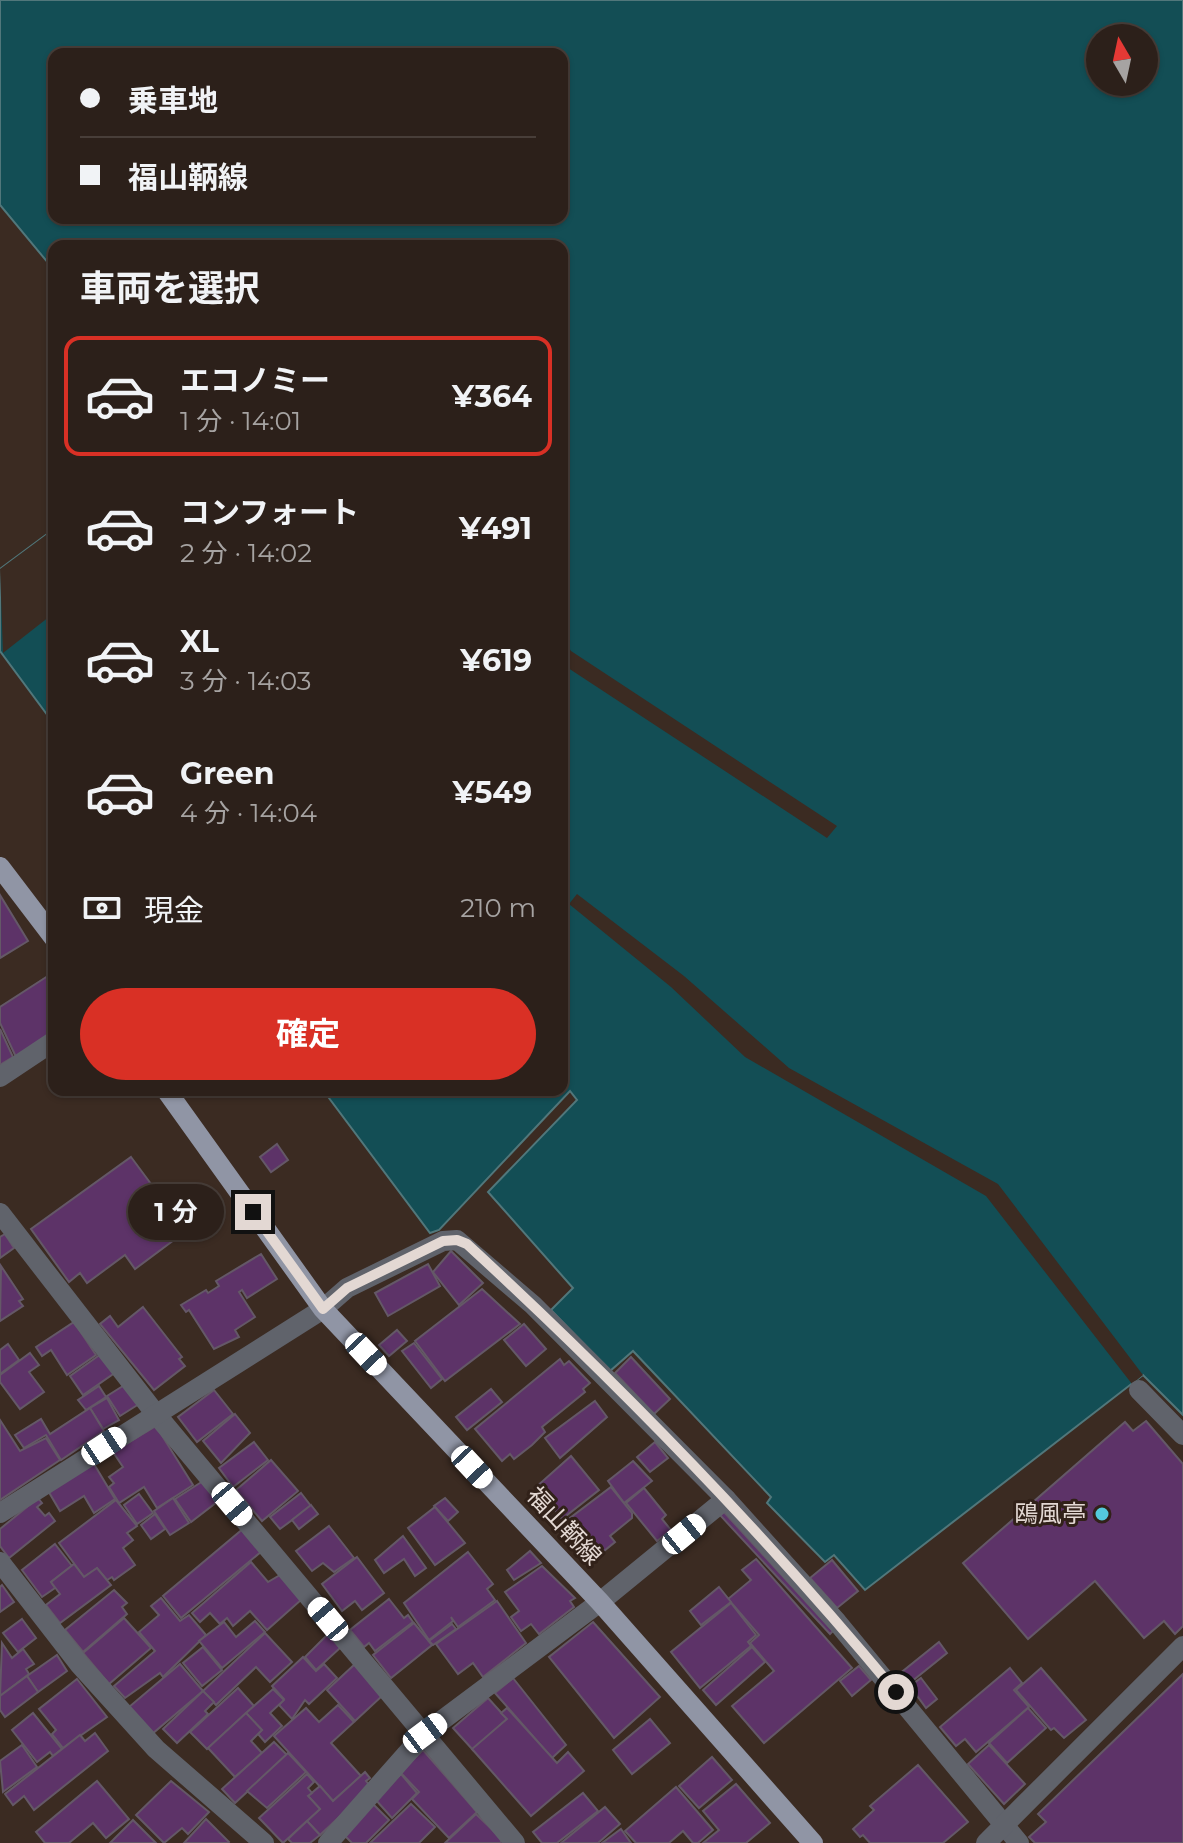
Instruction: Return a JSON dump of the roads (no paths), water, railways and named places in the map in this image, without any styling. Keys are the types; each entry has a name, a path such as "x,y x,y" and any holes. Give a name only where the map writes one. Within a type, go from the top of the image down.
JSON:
{"main road":[{"path":"0,867 48,930"},
{"name":"福山鞆線","path":"170,1096 323,1309 600,1602 813,1843"}],"street":[{"path":"0,1077 48,1045"},
{"path":"0,1213 155,1413 515,1843"},
{"path":"0,1513 323,1309 347,1288 443,1241 457,1240 533,1305 726,1499 837,1622 1019,1843"},
{"path":"1139,1390 1183,1435"},
{"path":"328,1843 425,1733 600,1602 726,1499"},
{"path":"0,1562 80,1665 156,1749 264,1843"},
{"path":"986,1843 1183,1646"}],"water":[{"path":"0,0 1183,0 1183,1415 1143,1375 865,1590 834,1555 825,1562 767,1503 771,1497 633,1351 610,1371 551,1310 573,1288 488,1192 577,1100 570,1091 568,1093 568,240 48,240 48,263 0,205"},
{"path":"48,533 48,716 0,651 0,569"},
{"path":"327,1096 565,1096 439,1230 430,1233"}],"place":[{"name":"鴎風亭","path":"1102,1514"}]}
